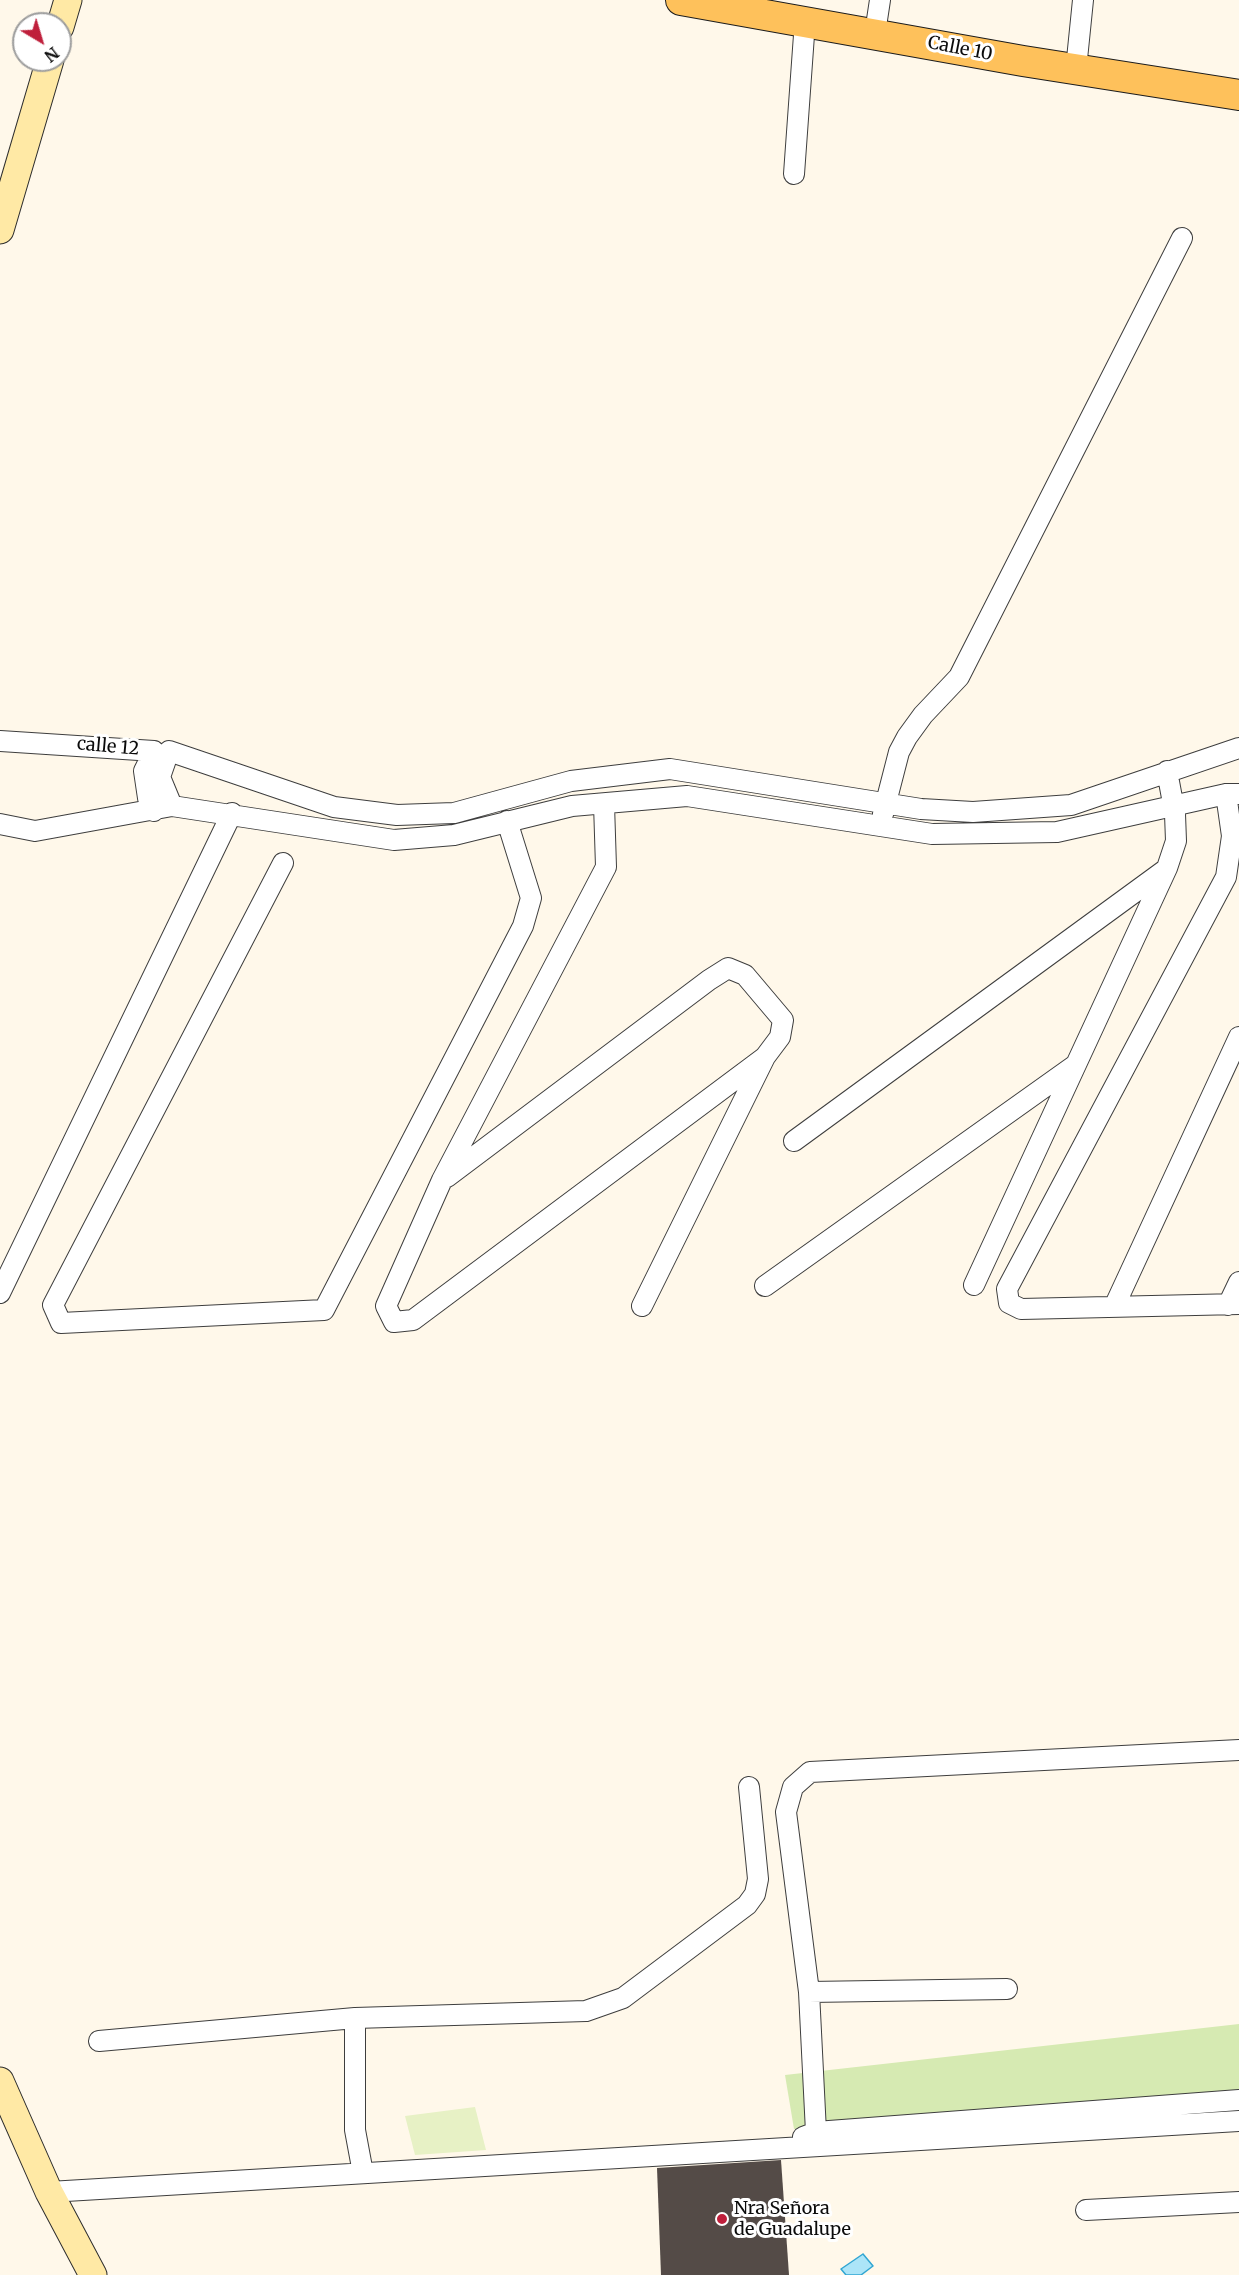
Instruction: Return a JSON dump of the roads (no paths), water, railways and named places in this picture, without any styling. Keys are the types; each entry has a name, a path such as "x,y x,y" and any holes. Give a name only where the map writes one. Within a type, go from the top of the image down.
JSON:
{"main road":[{"name":"Calle 10","path":"681,0 1239,95"}],"street":[{"path":"875,33 880,0"},
{"path":"1077,69 1083,0"},
{"path":"794,174 805,21"},
{"path":"0,230 46,72"},
{"path":"881,828 885,803 899,752 923,715 959,677 1182,238"},
{"name":"calle 12","path":"0,741 153,751 144,771 148,798 163,809"},
{"path":"163,809 160,777 169,751 334,807 397,815 454,813 571,781 670,769 921,809 973,812 1071,805 1239,748"},
{"path":"974,1285 1167,868 1176,841 1174,806 1167,771"},
{"path":"571,781 572,806"},
{"path":"0,824 35,831 163,809 232,813 394,840 454,835 572,806 687,796 881,828 932,834 1057,832 1233,794 1232,836 1226,877 1007,1289 1009,1303 1021,1309 1233,1305 1239,1282"},
{"path":"604,804 606,867 442,1180 386,1306 394,1322 413,1320 765,1057"},
{"path":"0,1293 232,813"},
{"path":"454,813 454,835"},
{"path":"283,863 53,1305 61,1323 324,1310 523,926 531,898 507,821"},
{"path":"794,1141 1167,868"},
{"path":"442,1180 728,968 745,975 783,1020 780,1037 765,1057 642,1306"},
{"path":"1114,1307 1239,1037"},
{"path":"765,1286 1076,1064"},
{"path":"816,2132 809,1992 786,1812 793,1787 810,1772 1239,1750"},
{"path":"99,2041 355,2018 585,2011 623,1998 747,1905 755,1894 758,1879 749,1787"},
{"path":"809,1992 1007,1989"},
{"path":"355,2018 355,2130 363,2173"},
{"path":"0,2081 49,2192 93,2275"},
{"path":"782,2147 816,2132 1239,2100"},
{"path":"49,2192 1239,2121"},
{"path":"1086,2210 1239,2202"}],"water":[{"path":"863,2254 873,2266 861,2275 846,2275 841,2269"}],"place":[{"name":"Nra Señora de Guadalupe","path":"722,2219"}]}
